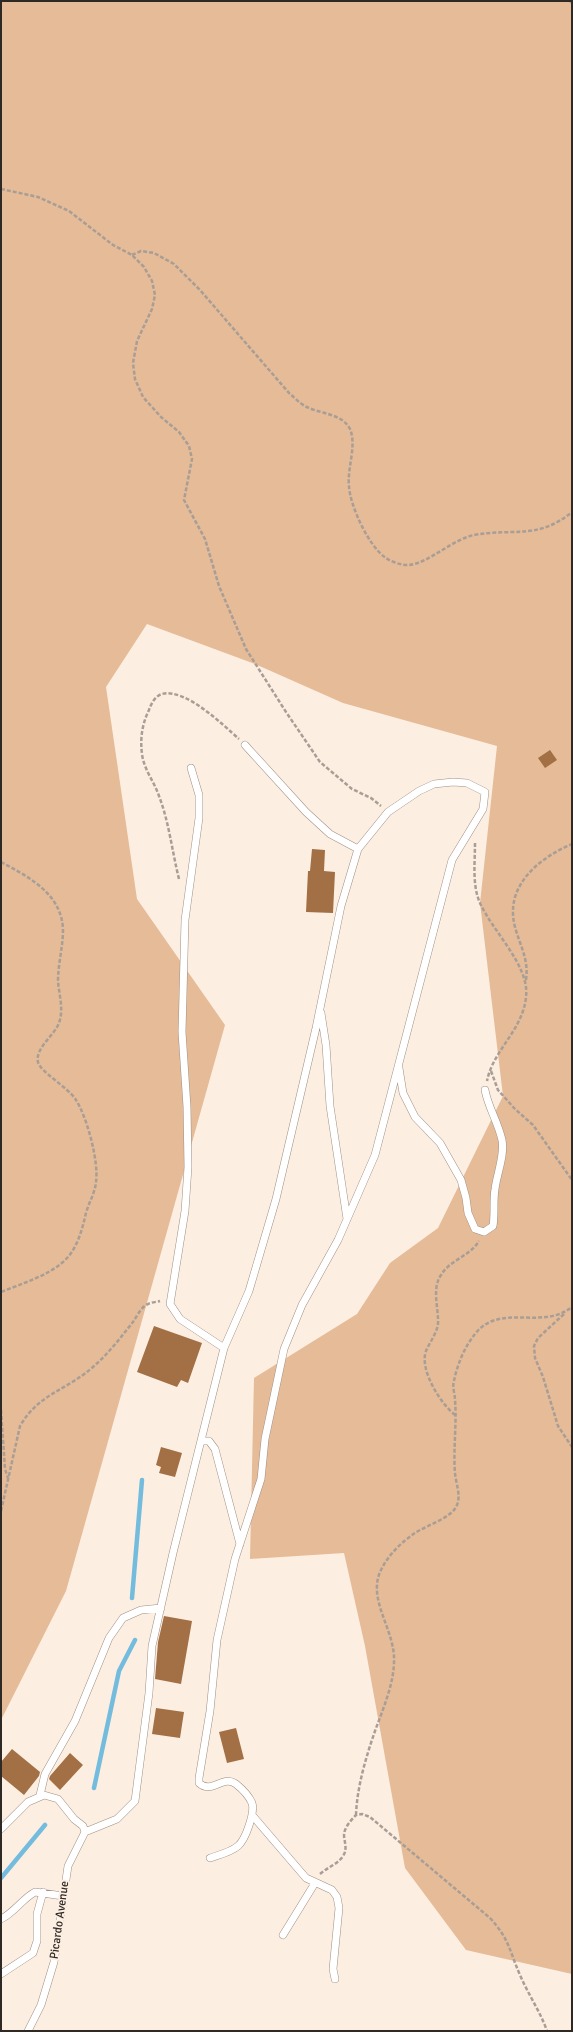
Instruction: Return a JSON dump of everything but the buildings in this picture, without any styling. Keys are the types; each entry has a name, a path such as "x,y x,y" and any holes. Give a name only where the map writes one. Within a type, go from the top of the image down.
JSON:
{"lane":[{"path":"245,745 306,812 330,834 358,849"},
{"path":"190,768 199,794 199,818 185,920 182,1032 188,1107 188,1167 185,1211 170,1304 180,1319 224,1348"},
{"path":"1,1829 24,1805 40,1795 49,1796 58,1800 74,1819 83,1826 85,1832 117,1819 135,1801 149,1693 152,1646 224,1348 249,1291 274,1206 320,1009 341,906 358,849 388,812 419,791 434,784 452,782 467,783 485,792 483,809 452,860 375,1155 338,1240 302,1305 284,1349 265,1439 260,1479 240,1545 217,1640 210,1711 199,1778 199,1783 202,1786 209,1787 223,1781 235,1783 252,1802 252,1816 246,1834 239,1845 210,1858"},
{"path":"320,1009 326,1045 330,1106 347,1219"},
{"path":"398,1066 404,1093 414,1117 440,1143 450,1159 461,1180 471,1222 475,1229 484,1232 493,1226 495,1217 494,1190 500,1162 502,1141 498,1125 487,1101 485,1090"},
{"path":"202,1441 209,1441 215,1449 240,1545"},
{"path":"40,1795 45,1774 75,1721 110,1638 116,1628 123,1618 141,1610 161,1608"},
{"path":"252,1816 302,1873 315,1883 332,1890 338,1897 333,1969 335,1979"},
{"name":"Picardo Avenue","path":"28,2031 41,2005 54,1962 68,1866 85,1832"},
{"path":"283,1936 315,1883"},
{"path":"1,1919 12,1912 29,1895 35,1892 63,1896"},
{"path":"1,1974 33,1953 37,1941 37,1914 43,1892"}],"path":[{"path":"1,189 38,197 69,211 113,245 132,255 144,267 152,281 155,295 152,309 136,341 133,364 134,380 143,397 161,417 179,432 189,446 192,460 184,500 205,540 219,586 246,649 320,762 352,789 371,798 388,812"},
{"path":"132,255 141,251 154,253 174,264 200,290 288,393 304,406 343,420 349,429 352,439 348,485 351,503 374,545 384,557 396,563 409,565 425,560 458,540 474,535 523,533 545,528 562,520 572,512"},
{"path":"180,882 159,795 148,776 142,755 141,734 147,712 153,701 162,694 176,695 199,706 245,745"},
{"path":"476,820 476,887 480,903 526,980"},
{"path":"485,1090 490,1070 497,1055 510,1038 521,1019 526,997 528,968 514,926 513,906 517,891 527,874 541,860 572,844"},
{"path":"1,862 36,882 49,895 59,911 63,929 58,981 61,1012 59,1023 38,1055 38,1063 43,1071 67,1088 77,1101 97,1161 93,1197 74,1249 64,1261 52,1270 1,1292"},
{"path":"490,1070 498,1090 515,1109 533,1124 572,1180"},
{"path":"454,1415 438,1399 426,1366 425,1353 438,1322 436,1287 440,1275 454,1262 468,1253 477,1244 484,1232"},
{"path":"1,1511 20,1426 27,1414 38,1403 75,1380 94,1366 116,1342 142,1309 148,1304 171,1300"},
{"path":"572,1307 538,1338 534,1346 535,1358 543,1377 558,1426 572,1447"},
{"path":"315,1883 319,1875 335,1864 344,1855 346,1845 344,1835 347,1827 356,1815 366,1760 388,1696 394,1664 394,1644 377,1600 376,1583 382,1568 396,1550 413,1534 448,1516 457,1505 458,1492 455,1474 454,1415 456,1400 453,1382 461,1358 474,1335 485,1323 503,1317 545,1318 564,1313"},
{"path":"1,1410 5,1469 8,1479"},
{"path":"356,1815 362,1814 370,1817 490,1918 501,1930 511,1948 520,1975 541,2014 547,2031"}],"shaded area":[{"path":"1,1 572,1 572,1974 466,1950 405,1868 365,1646 344,1553 250,1559 254,1378 357,1314 390,1263 438,1228 503,1096 480,903 497,746 343,703 255,664 147,624 106,687 137,899 225,1025 66,1591 1,1720"}],"waterway":[{"path":"132,1598 142,1480"},
{"path":"94,1788 119,1671 135,1640"},
{"path":"1,1878 45,1825"}]}
